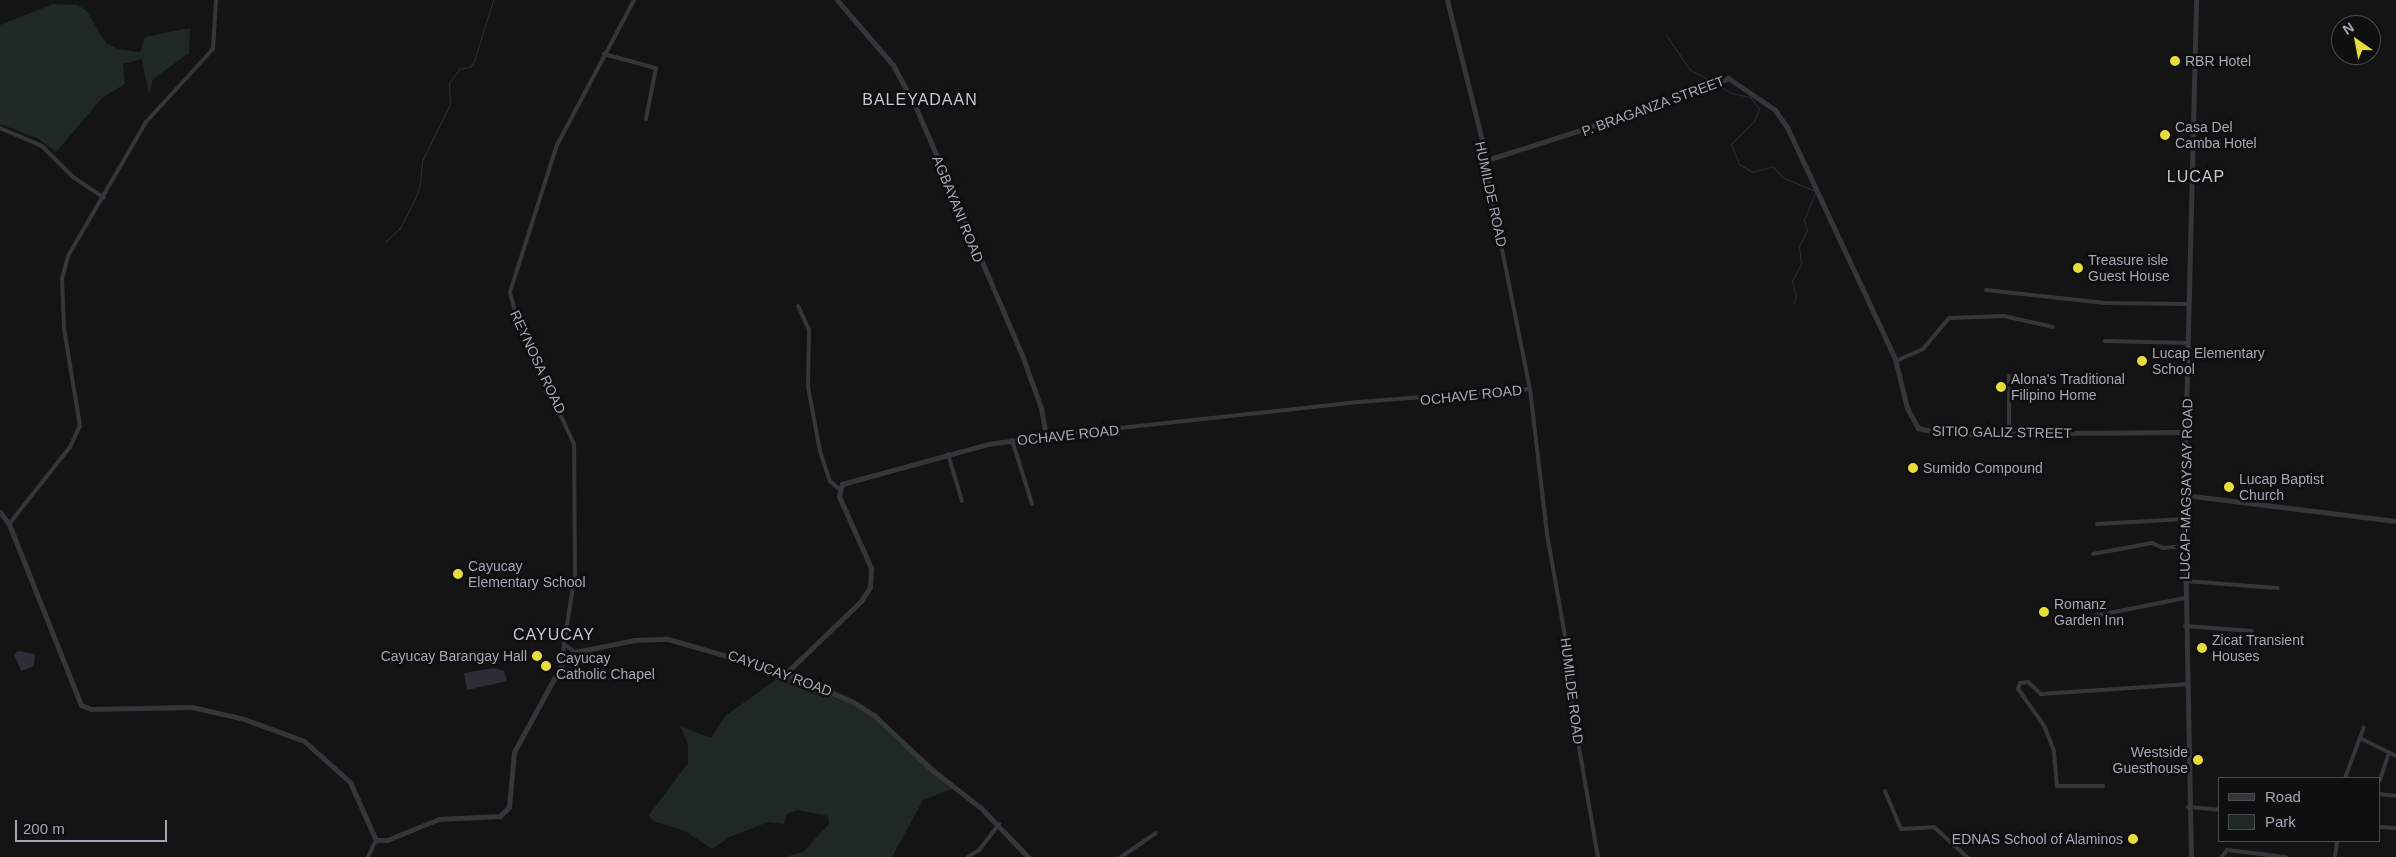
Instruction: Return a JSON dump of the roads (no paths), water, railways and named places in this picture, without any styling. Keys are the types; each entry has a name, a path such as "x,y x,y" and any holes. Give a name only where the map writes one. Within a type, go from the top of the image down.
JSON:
{"street":[{"path":"10,524 70,447 80,426 64,328 62,278 71,251 104,198 146,122 213,48 216,0"},
{"name":"REYNOSA ROAD","path":"563,662 575,574 574,444 519,326 510,292 557,145 634,0"},
{"name":"AGBAYANI ROAD","path":"837,0 893,64 916,108 1022,355 1041,408 1046,436"},
{"name":"HUMILDE ROAD","path":"1447,0 1484,159 1530,388 1551,555 1598,857"},
{"name":"LUCAP-MAGSAYSAY ROAD","path":"2191,857 2188,807 2184,495 2196,0"},
{"path":"604,54 656,68 646,119"},
{"name":"P. BRAGANZA STREET","path":"1484,159 1520,152 1714,86 1720,82 1734,80 1782,119 1858,282"},
{"path":"0,128 42,146 73,177 104,198"},
{"name":"SITIO GALIZ STREET","path":"1858,282 1896,361 1907,408 1918,428 1945,434 2186,432"},
{"path":"1986,290 2104,303 2188,304"},
{"path":"786,673 865,597 870,587 870,568 840,501 839,489 830,481 820,450 808,387 809,330 798,306"},
{"path":"1896,361 1923,349 1949,318 2004,316 2052,327"},
{"path":"2105,341 2188,343"},
{"path":"2008,376 2009,433"},
{"name":"OCHAVE ROAD","path":"839,489 851,480 948,454 1012,440 1342,404 1530,388"},
{"path":"1012,440 1032,504"},
{"path":"948,454 962,501"},
{"path":"2184,495 2396,521"},
{"path":"0,512 10,524 81,705 91,709 192,707 244,720 304,741 350,782 376,840 368,857"},
{"path":"2097,524 2185,519"},
{"path":"2093,554 2152,543 2163,548 2184,546"},
{"path":"2184,580 2278,588"},
{"path":"2084,618 2185,598"},
{"path":"2185,626 2252,631"},
{"name":"CAYUCAY ROAD","path":"376,840 388,840 439,819 500,816 508,807 514,752 534,709 563,662 575,652 635,640 683,640 829,689 875,716 932,770 999,824 1028,857"},
{"path":"564,644 575,652"},
{"path":"2103,786 2058,786 2054,751 2045,727 2018,690 2020,683 2028,682 2041,694 2186,684"},
{"path":"2345,777 2364,727"},
{"path":"2360,738 2396,756"},
{"path":"2381,777 2389,752"},
{"path":"1885,791 1902,829 1934,826 1967,857"},
{"path":"2381,794 2396,796"},
{"path":"2188,807 2218,810"},
{"path":"968,857 979,850 999,824"},
{"path":"2381,827 2396,828"},
{"path":"1121,857 1156,834"},
{"path":"2337,842 2334,857 2342,857"},
{"path":"2222,857 2227,850 2286,857"}],"waterway":[{"path":"385,242 400,228 414,201 420,185 422,161 450,104 449,83 459,69 470,67 474,61 493,0"},
{"path":"1666,35 1690,70 1716,83"},
{"path":"1719,85 1731,93 1750,97 1759,109 1754,121 1731,144 1739,164 1752,172 1773,166 1782,177 1813,190"},
{"path":"1794,303 1796,297 1792,281 1801,264 1799,246 1807,230 1804,220 1815,193"}],"place":[{"name":"RBR Hotel","path":"2175,61"},
{"name":"Casa Del Camba Hotel","path":"2165,135"},
{"name":"Treasure isle Guest House","path":"2078,268"},
{"name":"Lucap Elementary School","path":"2142,361"},
{"name":"Alona's Traditional Filipino Home","path":"2001,387"},
{"name":"Sumido Compound","path":"1913,468"},
{"name":"Lucap Baptist Church","path":"2229,487"},
{"name":"Cayucay Elementary School","path":"458,574"},
{"name":"Romanz Garden Inn","path":"2044,612"},
{"name":"Zicat Transient Houses","path":"2202,648"},
{"name":"Cayucay Barangay Hall","path":"537,656"},
{"name":"Cayucay Catholic Chapel","path":"546,666"},
{"name":"Westside Guesthouse","path":"2198,760"},
{"name":"EDNAS School of Alaminos","path":"2133,839"}],"district":[{"name":"BALEYADAAN","path":"920,100"},
{"name":"LUCAP","path":"2196,177"},
{"name":"CAYUCAY","path":"554,635"}]}
